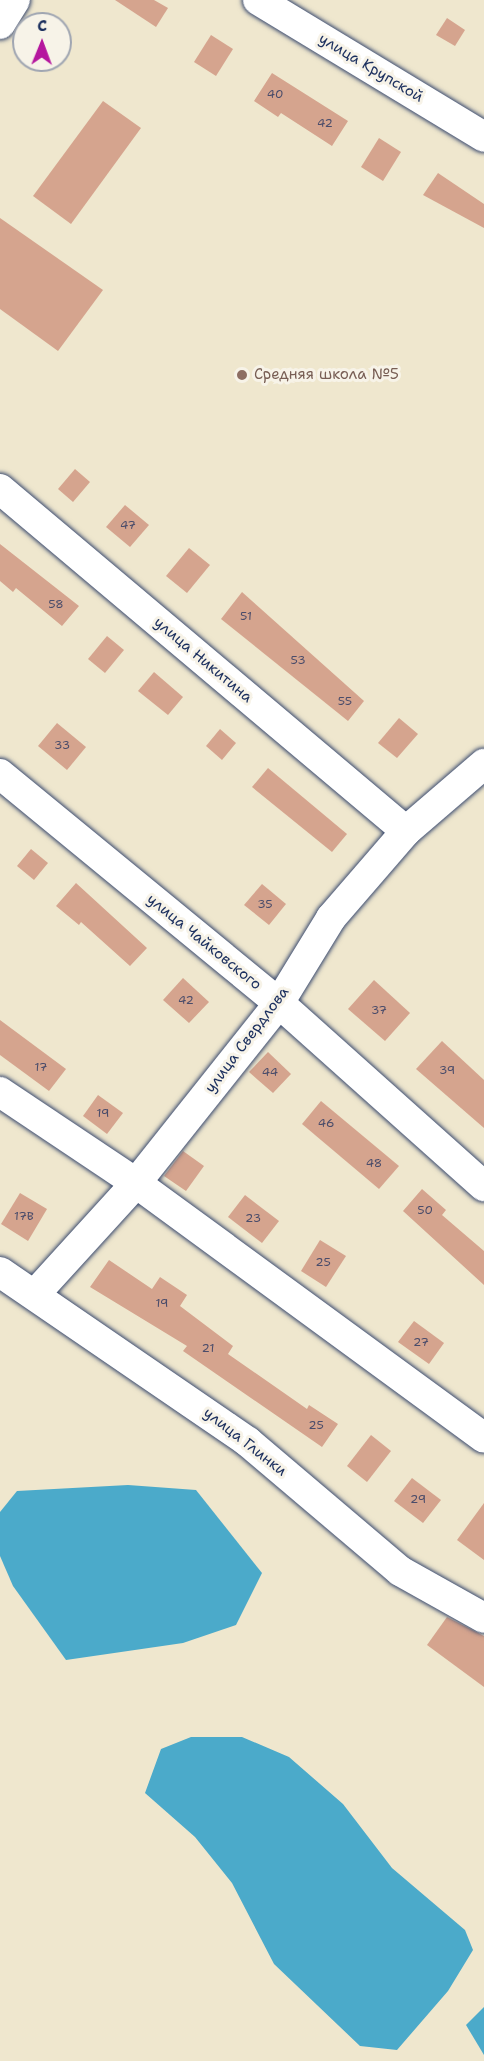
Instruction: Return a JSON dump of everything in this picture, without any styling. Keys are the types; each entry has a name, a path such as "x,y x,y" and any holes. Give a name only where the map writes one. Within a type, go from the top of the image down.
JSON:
{"street":[{"path":"0,24 15,0"},
{"name":"улица Крупской","path":"258,0 484,136"},
{"name":"улица Никитина","path":"0,489 406,831"},
{"name":"улица Свердлова","path":"36,1293 136,1183 279,1003 331,918 406,831 484,764"},
{"name":"улица Чайковского","path":"0,774 279,1003 484,1185"},
{"path":"0,1092 136,1183 484,1438"},
{"name":"улица Глинки","path":"0,1272 36,1293 248,1442 400,1570 484,1618"}],"water":[{"path":"128,1485 196,1490 262,1573 236,1625 183,1643 66,1660 13,1586 0,1556 0,1512 17,1491"},
{"path":"191,1737 242,1737 289,1757 343,1804 392,1868 465,1930 473,1950 448,1991 397,2050 360,2046 274,1964 232,1883 195,1837 145,1793 161,1749"},
{"path":"484,2007 484,2055 466,2025"}],"building":[{"path":"115,0 154,0 168,8 156,27"},
{"path":"447,18 465,30 455,46 436,35"},
{"path":"211,35 233,49 216,76 194,62"},
{"path":"272,73 348,121 332,146 281,113 278,117 254,101"},
{"path":"103,101 141,128 71,224 33,196"},
{"path":"379,138 401,152 383,181 361,167"},
{"path":"438,173 484,204 484,228 423,195"},
{"path":"0,218 103,290 58,351 0,309"},
{"path":"75,469 90,482 73,502 58,489"},
{"path":"125,505 149,525 130,547 106,527"},
{"path":"0,544 79,606 62,626 16,588 13,592 0,581"},
{"path":"189,548 210,565 187,593 166,576"},
{"path":"242,592 364,701 348,721 221,619"},
{"path":"107,636 124,650 105,673 88,659"},
{"path":"154,672 183,697 168,715 138,691"},
{"path":"399,718 418,734 397,758 378,743"},
{"path":"57,723 86,747 67,770 38,746"},
{"path":"220,729 236,743 222,760 206,746"},
{"path":"268,768 347,834 332,852 252,787"},
{"path":"31,849 48,863 34,880 17,866"},
{"path":"76,883 147,948 130,966 81,922 79,925 56,906"},
{"path":"262,884 286,904 269,925 244,905"},
{"path":"183,978 209,1002 189,1023 163,1000"},
{"path":"374,980 410,1013 385,1041 348,1009"},
{"path":"0,1020 66,1069 49,1091 0,1055"},
{"path":"442,1041 484,1080 484,1128 416,1069"},
{"path":"268,1052 291,1074 273,1093 249,1072"},
{"path":"98,1095 123,1113 107,1134 83,1116"},
{"path":"321,1101 399,1166 379,1189 302,1124"},
{"path":"183,1151 204,1166 186,1191 164,1176"},
{"path":"422,1189 446,1210 442,1215 484,1251 484,1285 403,1211"},
{"path":"20,1193 47,1209 28,1241 1,1224"},
{"path":"245,1195 279,1221 262,1243 228,1217"},
{"path":"320,1240 346,1256 326,1287 301,1271"},
{"path":"109,1260 152,1289 160,1277 187,1295 180,1306 233,1346 228,1354 307,1409 309,1405 338,1424 322,1447 183,1351 187,1346 90,1287"},
{"path":"414,1321 444,1343 429,1364 398,1342"},
{"path":"371,1435 391,1451 367,1482 347,1466"},
{"path":"412,1478 441,1500 423,1523 394,1501"},
{"path":"484,1503 484,1560 457,1540"},
{"path":"447,1617 484,1636 484,1687 427,1645"}],"place":[{"name":"Средняя школа №5","path":"242,375"}]}
